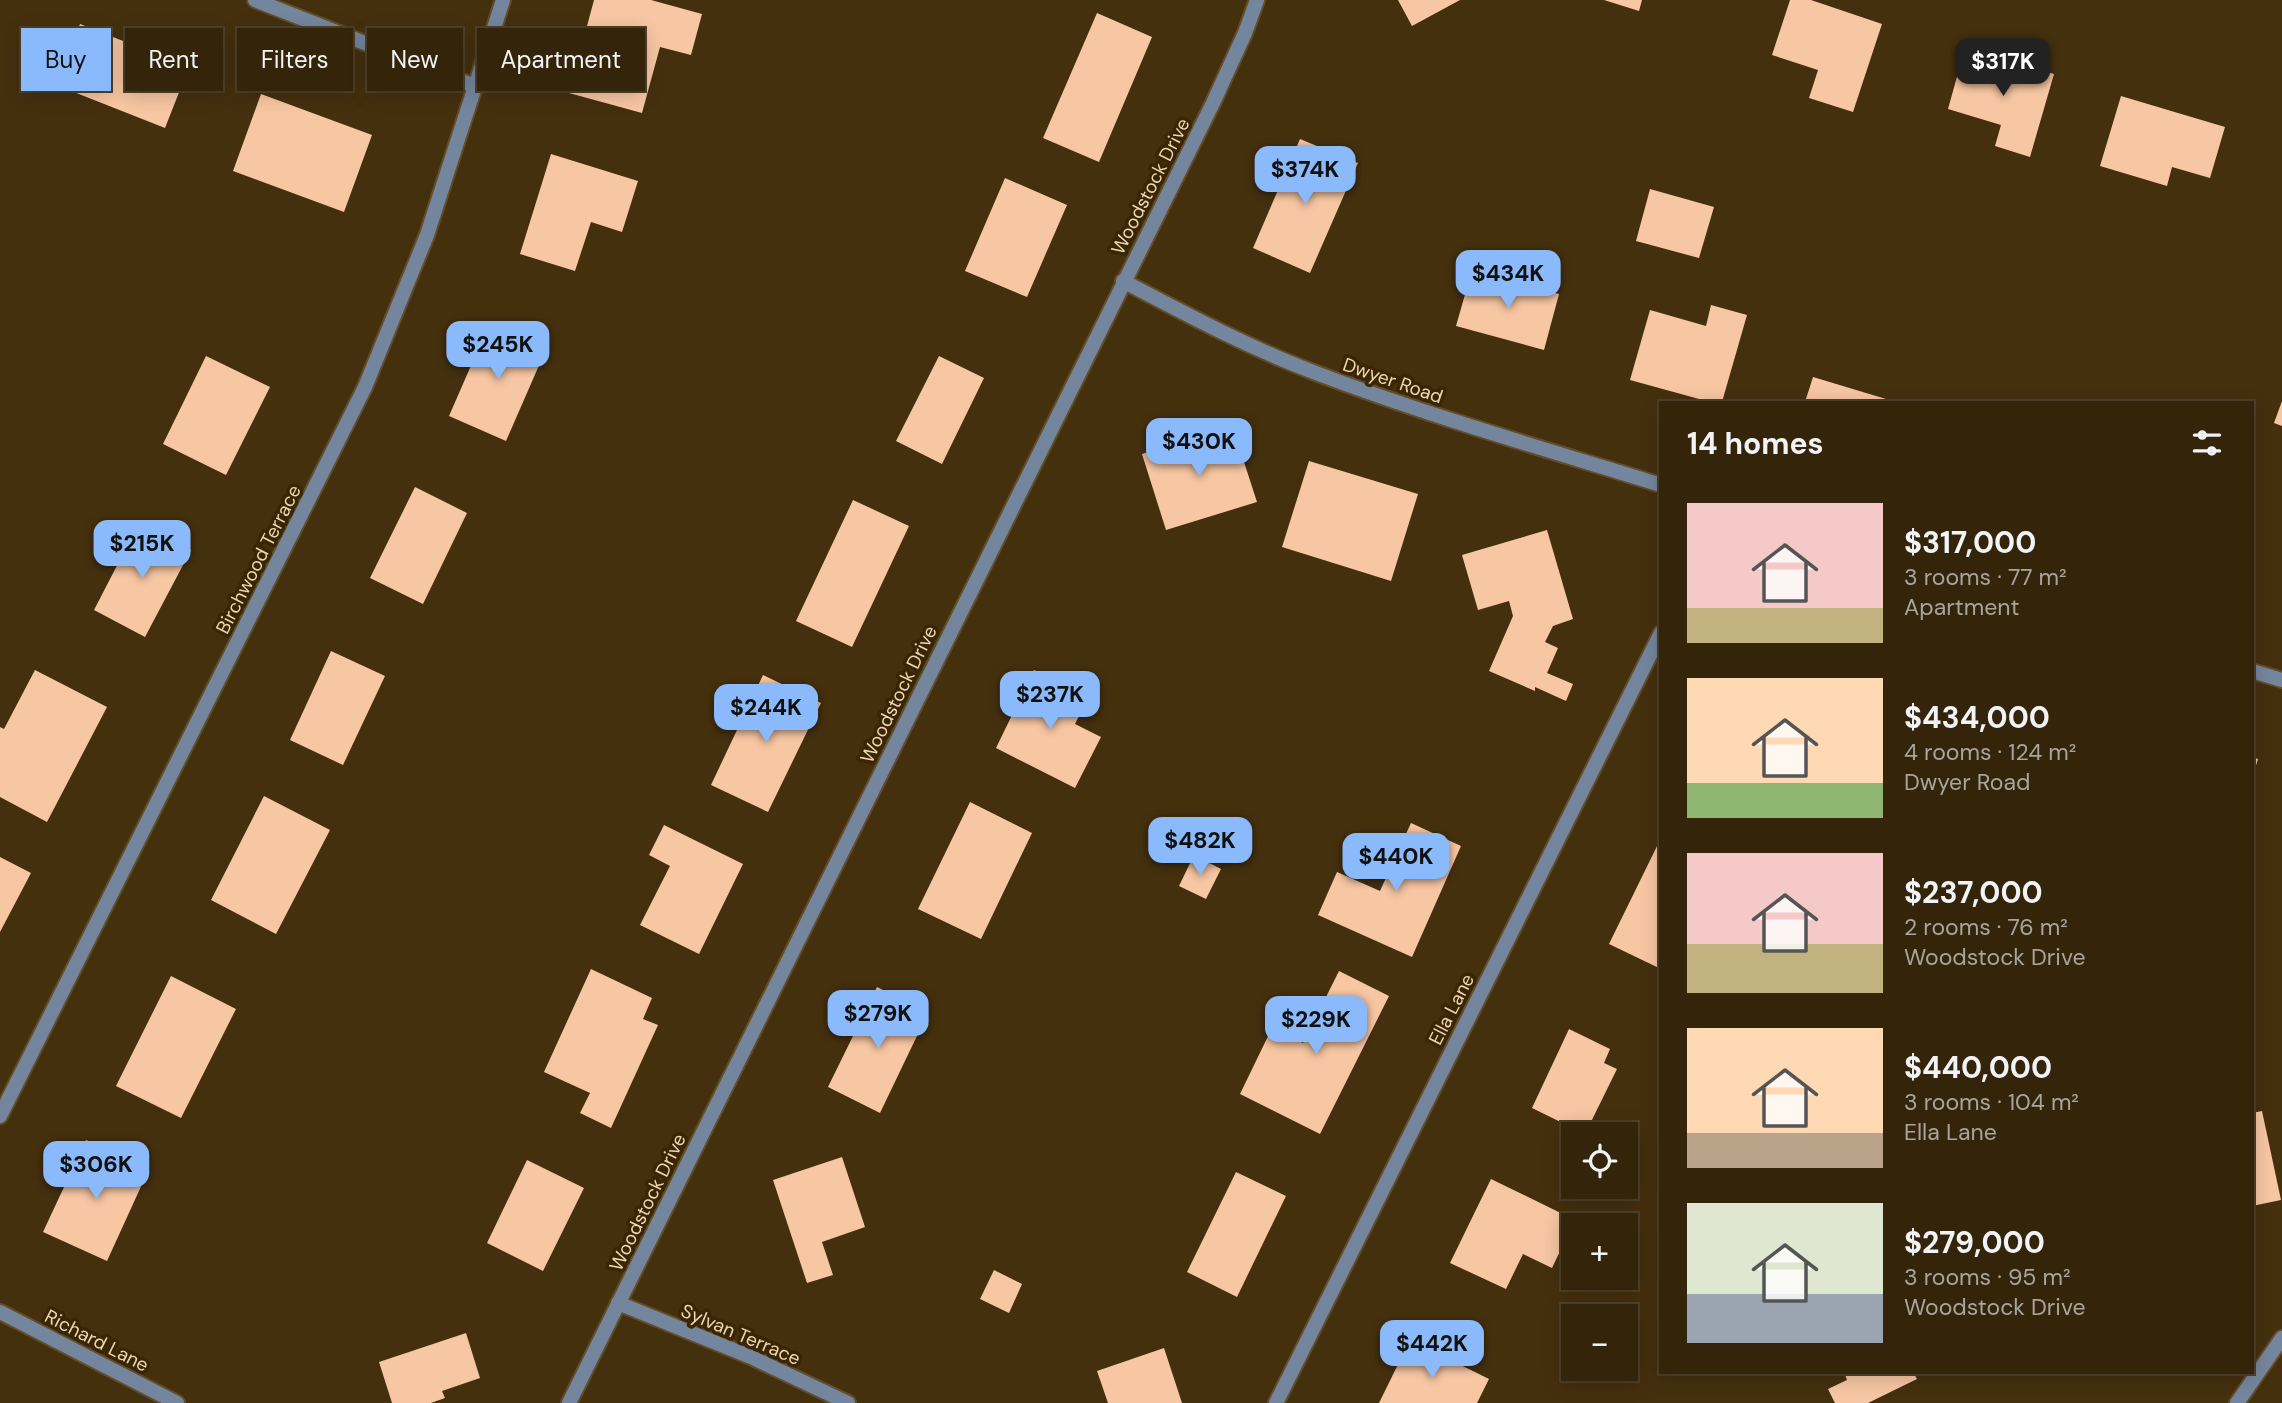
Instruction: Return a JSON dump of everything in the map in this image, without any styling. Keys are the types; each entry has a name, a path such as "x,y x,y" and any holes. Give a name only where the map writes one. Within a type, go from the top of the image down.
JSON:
{"street":[{"path":"255,0 477,87"},
{"name":"Birchwood Terrace","path":"495,28 503,0"},
{"name":"Woodstock Drive","path":"569,1403 1213,103 1257,0"},
{"name":"Birchwood Terrace","path":"0,1116 365,387 427,235 477,87"},
{"name":"Dwyer Road","path":"1123,281 1211,328 1314,373 1419,410 1659,484"},
{"name":"Ella Lane","path":"1276,1403 1659,637"},
{"path":"2254,672 2282,680"},
{"name":"Sylvan Terrace","path":"618,1303 751,1357 848,1403"},
{"name":"Richard Lane","path":"0,1312 177,1403"},
{"path":"2254,1369 2282,1338"},
{"path":"2237,1403 2249,1375"}],"building":[{"path":"594,0 651,0 702,14 691,55 660,47 642,113 569,93 645,91 645,28 586,28"},
{"path":"1398,0 1460,0 1412,26"},
{"path":"1604,0 1642,0 1639,11"},
{"path":"1790,0 1811,0 1882,24 1853,112 1809,98 1818,70 1772,55"},
{"path":"1097,13 1152,37 1099,162 1043,138"},
{"path":"111,36 125,42 125,91 180,91 165,128 71,91 111,91"},
{"path":"1965,48 2054,74 2030,157 1995,146 2001,125 1948,109"},
{"path":"261,94 372,135 344,212 233,171"},
{"path":"2121,96 2225,127 2210,178 2172,167 2167,186 2100,166"},
{"path":"1300,139 1358,163 1310,273 1253,248"},
{"path":"551,154 638,181 622,232 591,222 575,271 520,254"},
{"path":"1005,178 1067,205 1027,297 965,271"},
{"path":"1650,189 1714,207 1699,258 1636,241"},
{"path":"1472,270 1559,294 1544,350 1456,326"},
{"path":"1711,305 1747,315 1722,401 1706,401 1630,380 1650,310 1706,326"},
{"path":"490,322 547,347 506,441 449,416"},
{"path":"206,356 270,387 226,475 163,444"},
{"path":"939,356 984,378 942,464 896,441"},
{"path":"1813,377 1893,401 1805,401"},
{"path":"2282,401 2282,426 2274,423"},
{"path":"1232,425 1257,502 1166,530 1142,454"},
{"path":"1309,461 1418,494 1391,581 1282,547"},
{"path":"415,487 467,513 423,604 370,578"},
{"path":"853,500 909,526 852,647 796,621"},
{"path":"139,523 191,550 145,637 94,610"},
{"path":"1547,530 1573,619 1553,626 1545,642 1558,648 1547,673 1573,684 1566,701 1489,671 1513,616 1509,601 1478,610 1462,555"},
{"path":"331,651 385,676 343,765 290,740"},
{"path":"35,670 107,707 47,822 0,797 0,727 4,729"},
{"path":"1034,670 1088,698 1075,724 1101,737 1075,788 996,748"},
{"path":"763,675 821,703 768,812 711,785"},
{"path":"264,796 330,830 276,934 211,900"},
{"path":"970,802 1032,833 981,939 918,909"},
{"path":"1411,823 1461,846 1412,957 1318,915 1337,872 1380,891"},
{"path":"664,825 743,864 699,954 640,925 670,866 649,855"},
{"path":"1659,842 1659,968 1609,944"},
{"path":"1194,855 1221,869 1206,899 1179,886"},
{"path":"0,857 31,873 0,932"},
{"path":"591,969 652,998 643,1019 658,1025 611,1128 580,1113 590,1093 544,1072"},
{"path":"1339,971 1389,996 1320,1134 1240,1094 1272,1028 1303,1043"},
{"path":"171,976 236,1009 181,1118 116,1086"},
{"path":"877,987 928,1013 880,1113 828,1087"},
{"path":"1569,1029 1610,1049 1604,1063 1617,1069 1591,1122 1561,1122 1532,1108"},
{"path":"2262,1111 2281,1200 2254,1206 2254,1113"},
{"path":"86,1140 149,1169 107,1261 43,1232"},
{"path":"842,1157 865,1227 822,1242 833,1275 807,1283 773,1180"},
{"path":"527,1160 584,1188 543,1271 487,1243"},
{"path":"1236,1172 1286,1196 1237,1297 1187,1272"},
{"path":"1491,1179 1561,1213 1561,1249 1552,1268 1523,1254 1506,1289 1450,1263"},
{"path":"994,1270 1022,1284 1009,1313 980,1299"},
{"path":"466,1333 480,1378 442,1391 445,1398 431,1403 392,1403 379,1362"},
{"path":"1410,1340 1489,1379 1477,1403 1379,1403"},
{"path":"1164,1348 1182,1403 1108,1403 1097,1371"},
{"path":"1845,1374 1914,1374 1917,1379 1868,1403 1835,1403 1828,1389 1847,1380"}]}
